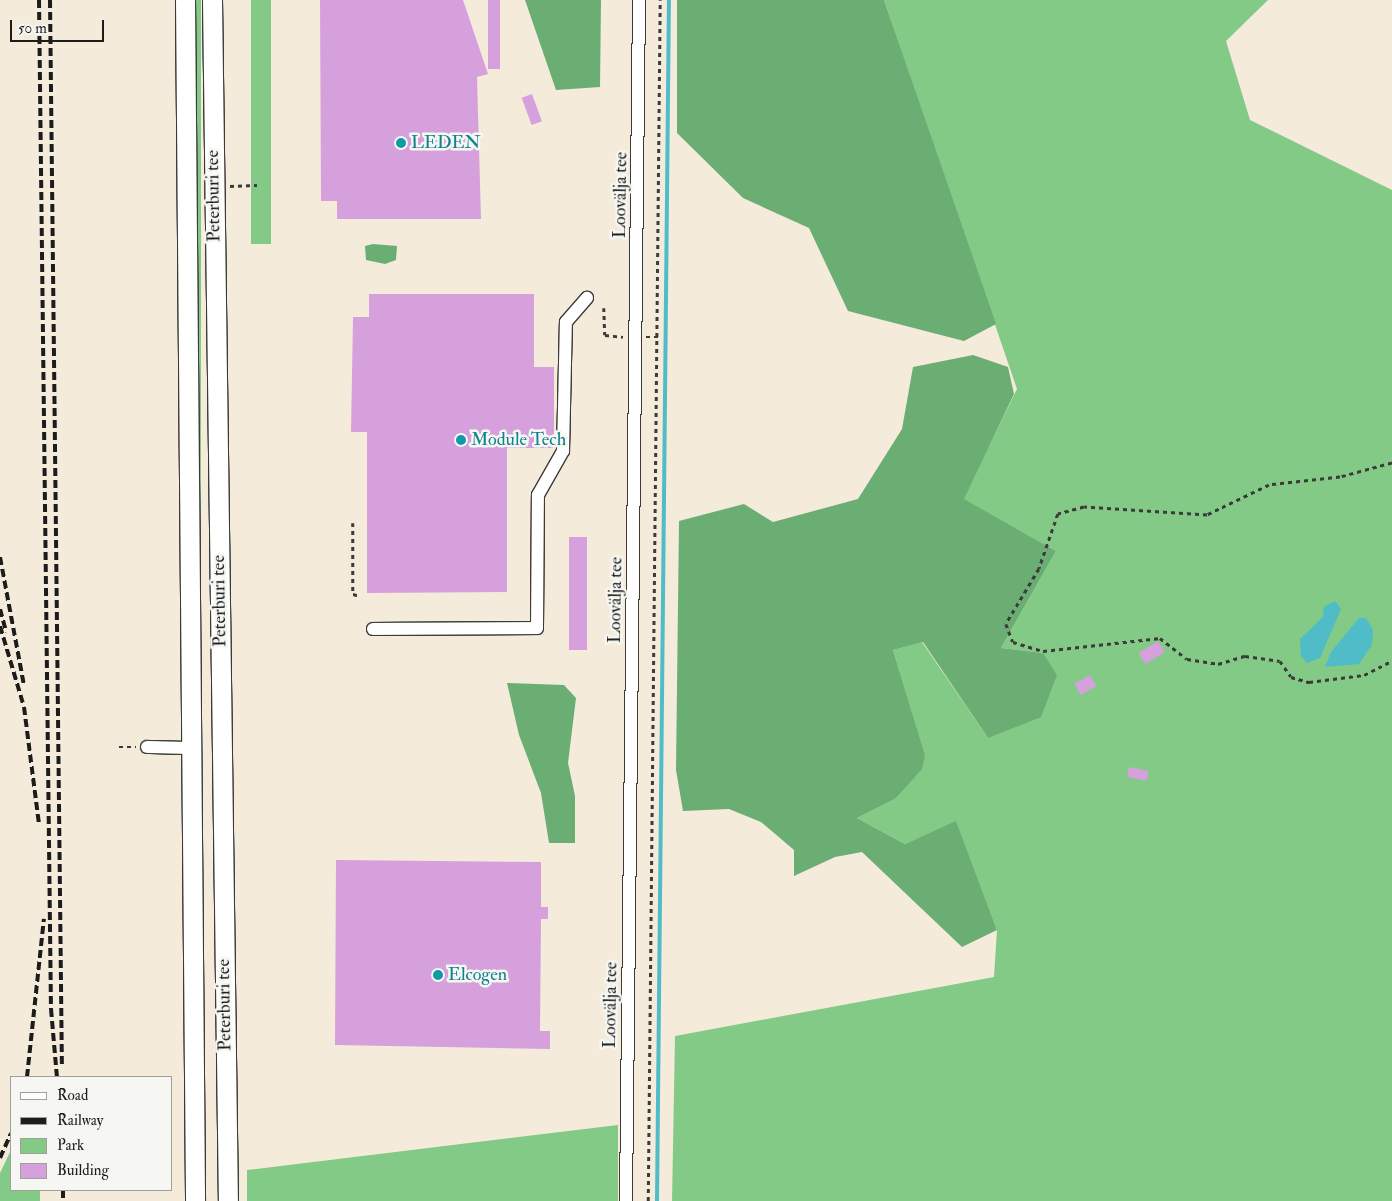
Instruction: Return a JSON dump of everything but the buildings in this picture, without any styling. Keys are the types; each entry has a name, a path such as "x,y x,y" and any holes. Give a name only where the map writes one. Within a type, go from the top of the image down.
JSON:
{"highway":[{"name":"Peterburi tee","path":"185,0 195,1201"},
{"name":"Peterburi tee","path":"212,0 228,1201"}],"street":[{"name":"Loovälja tee","path":"626,1201 640,337 639,0"},
{"path":"373,629 537,628 538,495 563,451 566,322 587,298"},
{"path":"147,747 191,748"}],"path":[{"path":"648,1201 659,337 660,0"},
{"path":"214,186 257,185"},
{"path":"604,308 605,335 659,337"},
{"path":"1392,463 1340,477 1269,485 1207,515 1084,507 1058,514 1039,569 1006,624 1013,642 1043,651 1160,638 1187,660 1218,664 1245,656 1280,661 1291,678 1310,682 1364,675 1392,661"},
{"path":"353,523 353,594 360,596"},
{"path":"119,748 147,747"}],"green space":[{"path":"194,0 201,0 201,1201 194,1201"},
{"path":"251,0 271,0 271,244 251,244"},
{"path":"525,0 601,0 600,87 556,90"},
{"path":"677,0 884,0 996,324 964,341 848,311 809,228 743,198 677,133"},
{"path":"884,0 1268,0 1226,41 1250,120 1392,190 1392,1201 672,1201 675,1036 994,977 997,930 956,822 905,844 857,818 895,799 925,756 893,650 922,642 988,738 1043,653 1001,648 1056,551 963,499 1017,389"},
{"path":"373,244 397,246 396,260 385,264 366,260 365,246"},
{"path":"973,355 1008,367 1014,394 964,499 1056,551 1001,648 1043,653 1057,675 1041,717 988,738 923,642 893,650 925,755 922,769 895,799 857,818 905,844 956,821 997,930 962,947 862,852 835,857 794,876 794,850 761,822 729,809 683,811 676,770 679,521 744,504 773,522 858,499 902,429 913,367"},
{"path":"507,683 564,685 576,698 568,763 575,796 575,843 549,843 541,793 519,735"},
{"path":"618,1125 618,1201 247,1201 247,1170"},
{"path":"10,1152 10,1191 40,1191 40,1201 0,1201 0,1173"}],"water":[{"path":"1335,601 1341,609 1320,658 1307,663 1301,656 1300,639 1323,617 1324,607"},
{"path":"1359,618 1366,618 1373,630 1372,645 1359,664 1325,667 1331,652"}],"waterway":[{"path":"657,1201 669,0"}],"railway":[{"path":"39,0 51,1009 57,1076"},
{"path":"50,0 62,1067"},
{"path":"0,557 24,685"},
{"path":"0,609 6,632"},
{"path":"0,626 24,707 39,824"},
{"path":"27,1076 44,919"},
{"path":"0,1158 10,1135"},
{"path":"63,1191 63,1201"}],"place":[{"name":"LEDEN","path":"401,143"},
{"name":"Module Tech","path":"461,440"},
{"name":"Elcogen","path":"438,975"}]}
